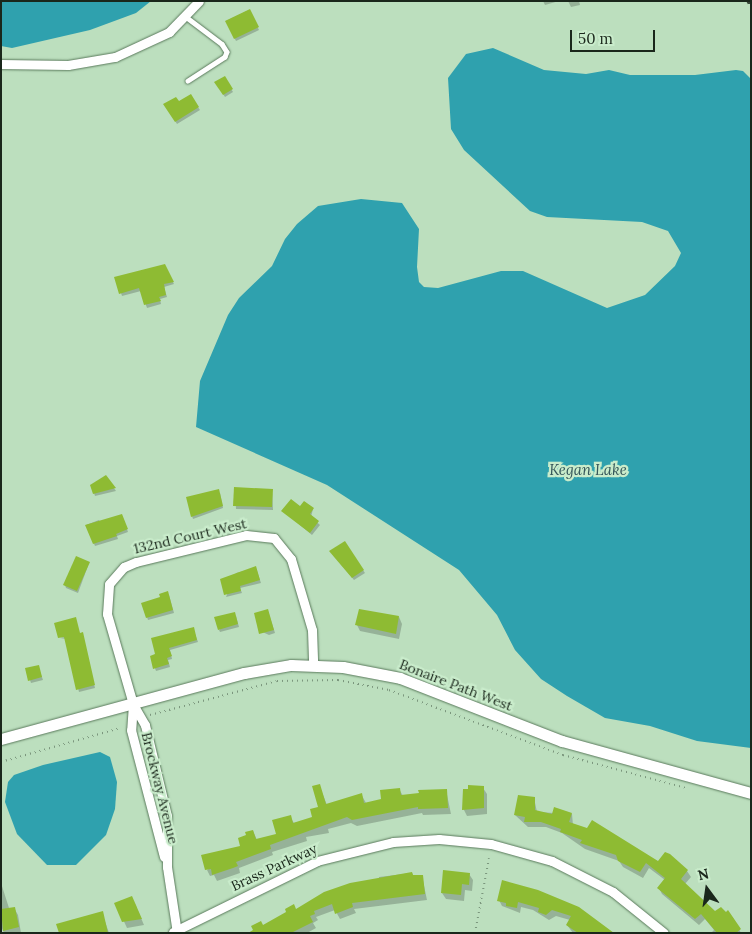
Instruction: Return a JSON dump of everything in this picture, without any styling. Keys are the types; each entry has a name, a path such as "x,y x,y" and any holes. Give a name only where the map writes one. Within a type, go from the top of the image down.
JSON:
{"street":[{"path":"1,64 68,65 115,57 169,32 199,1"},
{"name":"132nd Court West","path":"133,704 107,614 106,594 115,575 136,562 246,535 274,538 291,559 312,630 313,665"},
{"name":"Bonaire Path West","path":"1,739 244,673 313,665 372,671 400,678 562,741 751,793"},
{"name":"Brockway Avenue","path":"133,704 141,718 168,816 167,867"},
{"name":"Brockway Avenue","path":"133,704 132,723 167,867 175,932"},
{"name":"Brass Parkway","path":"175,932 317,861 374,845 439,839 491,844 552,861 613,892 664,933"}],"lane":[{"path":"185,16 227,52 226,57 188,82"}],"path":[{"path":"141,718 250,686 276,681 338,680 389,690 562,755 694,790"},
{"path":"1,762 132,723"},
{"path":"475,933 489,858"}],"water":[{"path":"1,1 151,1 136,13 90,30 12,48 1,46"},
{"name":"Kegan Lake","path":"493,48 544,70 586,74 609,70 630,75 695,75 736,70 743,71 751,79 751,748 697,741 650,726 605,718 541,679 515,650 497,615 459,570 327,485 196,427 200,381 228,315 239,298 272,266 285,239 297,224 318,206 361,199 402,203 419,229 417,267 419,282 424,287 438,288 501,271 523,271 607,308 645,295 675,266 681,253 668,231 642,222 547,217 530,211 464,150 451,129 448,78 466,54"},
{"path":"100,752 110,757 117,782 115,809 106,835 76,865 47,865 17,834 5,802 8,782 14,775 43,765"}],"building":[{"path":"250,9 259,27 234,39 225,21"},
{"path":"225,76 233,89 223,95 214,82"},
{"path":"191,94 199,107 175,122 163,104 176,97 179,101"},
{"path":"165,264 174,282 164,284 166,295 159,297 161,301 144,305 139,288 119,294 114,277"},
{"path":"106,475 116,488 93,494 90,485"},
{"path":"234,487 273,489 272,507 233,506"},
{"path":"219,489 223,506 191,517 186,497"},
{"path":"291,499 300,506 304,501 314,508 310,514 319,521 310,533 281,511"},
{"path":"122,514 128,529 116,534 117,536 93,544 85,525"},
{"path":"345,541 364,570 352,578 329,551"},
{"path":"76,556 90,562 77,591 63,585"},
{"path":"256,566 260,580 240,586 241,591 224,595 220,579"},
{"path":"168,591 173,610 146,618 141,603 160,597 159,594"},
{"path":"268,609 274,630 259,634 254,613"},
{"path":"359,609 399,616 396,634 355,625"},
{"path":"235,612 238,624 218,630 214,617"},
{"path":"76,617 80,633 83,632 95,685 76,690 64,637 58,638 54,623"},
{"path":"194,627 197,640 169,648 172,656 167,658 169,664 153,669 150,656 155,654 151,638"},
{"path":"39,665 42,677 28,681 25,668"},
{"path":"320,784 326,804 362,793 364,803 381,799 380,790 400,788 401,795 419,793 418,790 447,789 448,808 418,809 418,807 352,820 347,817 270,845 271,849 236,862 238,866 233,868 212,875 211,869 205,870 201,855 240,846 238,838 246,835 245,832 253,830 256,839 276,834 272,820 291,815 293,823 312,817 310,809 318,807 312,786"},
{"path":"468,785 484,786 484,808 462,810 463,789 468,789"},
{"path":"518,795 535,797 535,810 552,814 554,807 572,813 569,822 587,828 592,820 658,861 665,852 670,854 688,870 681,879 715,911 721,907 726,912 728,910 741,929 736,933 717,933 701,914 695,919 657,888 665,878 646,863 640,872 618,861 616,855 580,843 582,840 560,832 561,829 541,822 524,822 525,817 514,815"},
{"path":"443,870 470,873 469,885 462,884 461,895 441,893"},
{"path":"412,872 413,875 423,875 425,894 352,903 353,907 335,914 332,904 314,911 315,914 310,916 313,922 291,933 248,933 253,930 251,926 261,921 263,925 286,912 285,909 294,904 296,909 324,892 350,883"},
{"path":"502,880 538,890 579,907 614,933 578,933 566,925 571,916 552,910 546,915 538,912 539,908 518,902 517,908 506,906 506,903 497,901"},
{"path":"132,896 142,919 122,922 114,903"},
{"path":"15,907 19,927 3,931 1,909"},
{"path":"103,911 108,933 59,933 56,924"}],"railway":[{"path":"748,1 751,6"}]}
